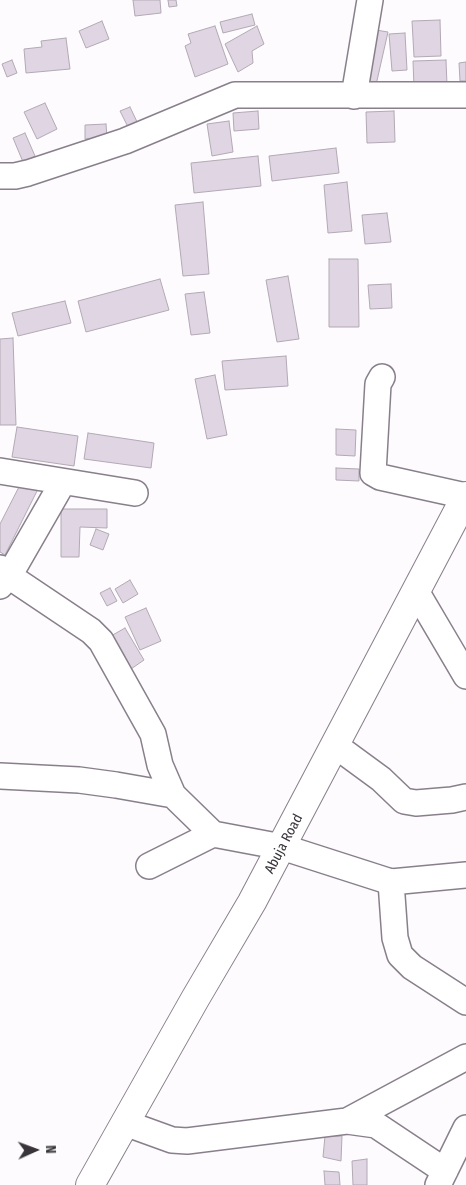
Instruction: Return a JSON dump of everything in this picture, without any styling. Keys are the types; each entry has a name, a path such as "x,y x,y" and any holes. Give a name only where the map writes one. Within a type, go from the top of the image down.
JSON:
{"main road":[{"name":"Abuja Road","path":"90,1185 282,847 466,496"}],"street":[{"path":"354,96 370,0"},
{"path":"0,176 15,176 28,173 125,141 235,95 466,95"},
{"path":"382,377 378,384 374,472 380,477 466,496"},
{"path":"0,471 135,493"},
{"path":"63,482 3,577 91,631 101,641 153,734 160,765 173,795 213,834 282,847 391,882 466,875"},
{"path":"416,591 466,676"},
{"path":"336,746 381,780 404,801 416,803 466,797"},
{"path":"0,776 79,780 173,795"},
{"path":"149,866 213,834"},
{"path":"391,882 395,938 400,955 412,967 466,1002"},
{"path":"347,1121 466,1057"},
{"path":"126,1123 172,1140 187,1141 347,1121 376,1125 442,1178 466,1128"}],"building":[{"path":"133,0 160,0 161,13 135,16"},
{"path":"168,0 176,0 177,6 169,7"},
{"path":"252,14 255,25 223,33 220,22"},
{"path":"440,20 441,56 414,57 412,21"},
{"path":"102,21 109,39 86,48 79,31"},
{"path":"215,26 228,64 195,77 185,46 191,43 188,34"},
{"path":"257,26 264,44 252,51 253,63 238,72 225,44"},
{"path":"376,30 388,32 376,85 364,82"},
{"path":"405,33 407,70 392,71 389,34"},
{"path":"66,38 70,69 26,73 24,49 42,47 41,41"},
{"path":"12,60 17,73 7,77 2,64"},
{"path":"446,60 447,85 414,87 413,61"},
{"path":"466,62 466,81 460,81 459,63"},
{"path":"45,103 57,129 37,139 24,112"},
{"path":"130,107 139,126 130,131 120,111"},
{"path":"258,111 259,129 234,131 233,113"},
{"path":"394,111 395,142 367,143 366,112"},
{"path":"229,121 233,152 212,156 207,124"},
{"path":"106,124 107,137 85,139 85,125"},
{"path":"25,133 35,156 23,162 13,138"},
{"path":"336,148 339,173 272,181 269,156"},
{"path":"258,156 261,186 194,193 191,163"},
{"path":"347,182 352,231 328,233 324,185"},
{"path":"203,202 209,274 183,276 175,205"},
{"path":"387,213 391,242 365,244 362,215"},
{"path":"329,259 358,259 359,327 329,327"},
{"path":"288,276 299,339 277,342 266,280"},
{"path":"160,279 169,310 86,332 78,301"},
{"path":"391,284 392,308 370,309 368,285"},
{"path":"204,292 210,333 191,335 185,294"},
{"path":"65,301 71,323 18,336 12,313"},
{"path":"13,338 16,425 0,425 0,339"},
{"path":"286,356 288,386 225,390 222,361"},
{"path":"215,375 227,435 207,439 195,379"},
{"path":"17,427 78,436 74,466 12,457"},
{"path":"336,429 356,430 355,456 336,455"},
{"path":"88,433 154,443 151,468 84,459"},
{"path":"336,468 359,469 359,481 336,480"},
{"path":"21,483 37,491 5,555 0,552 0,524"},
{"path":"61,509 107,509 107,528 80,527 79,557 61,557"},
{"path":"96,529 109,534 103,550 90,545"},
{"path":"130,580 138,594 123,603 115,589"},
{"path":"110,588 117,601 107,606 100,593"},
{"path":"146,608 161,641 140,650 125,617"},
{"path":"125,628 144,660 131,669 111,636"},
{"path":"325,1136 342,1136 341,1161 323,1157"},
{"path":"367,1159 367,1185 353,1185 352,1161"},
{"path":"324,1171 339,1172 340,1185 325,1185"}]}
